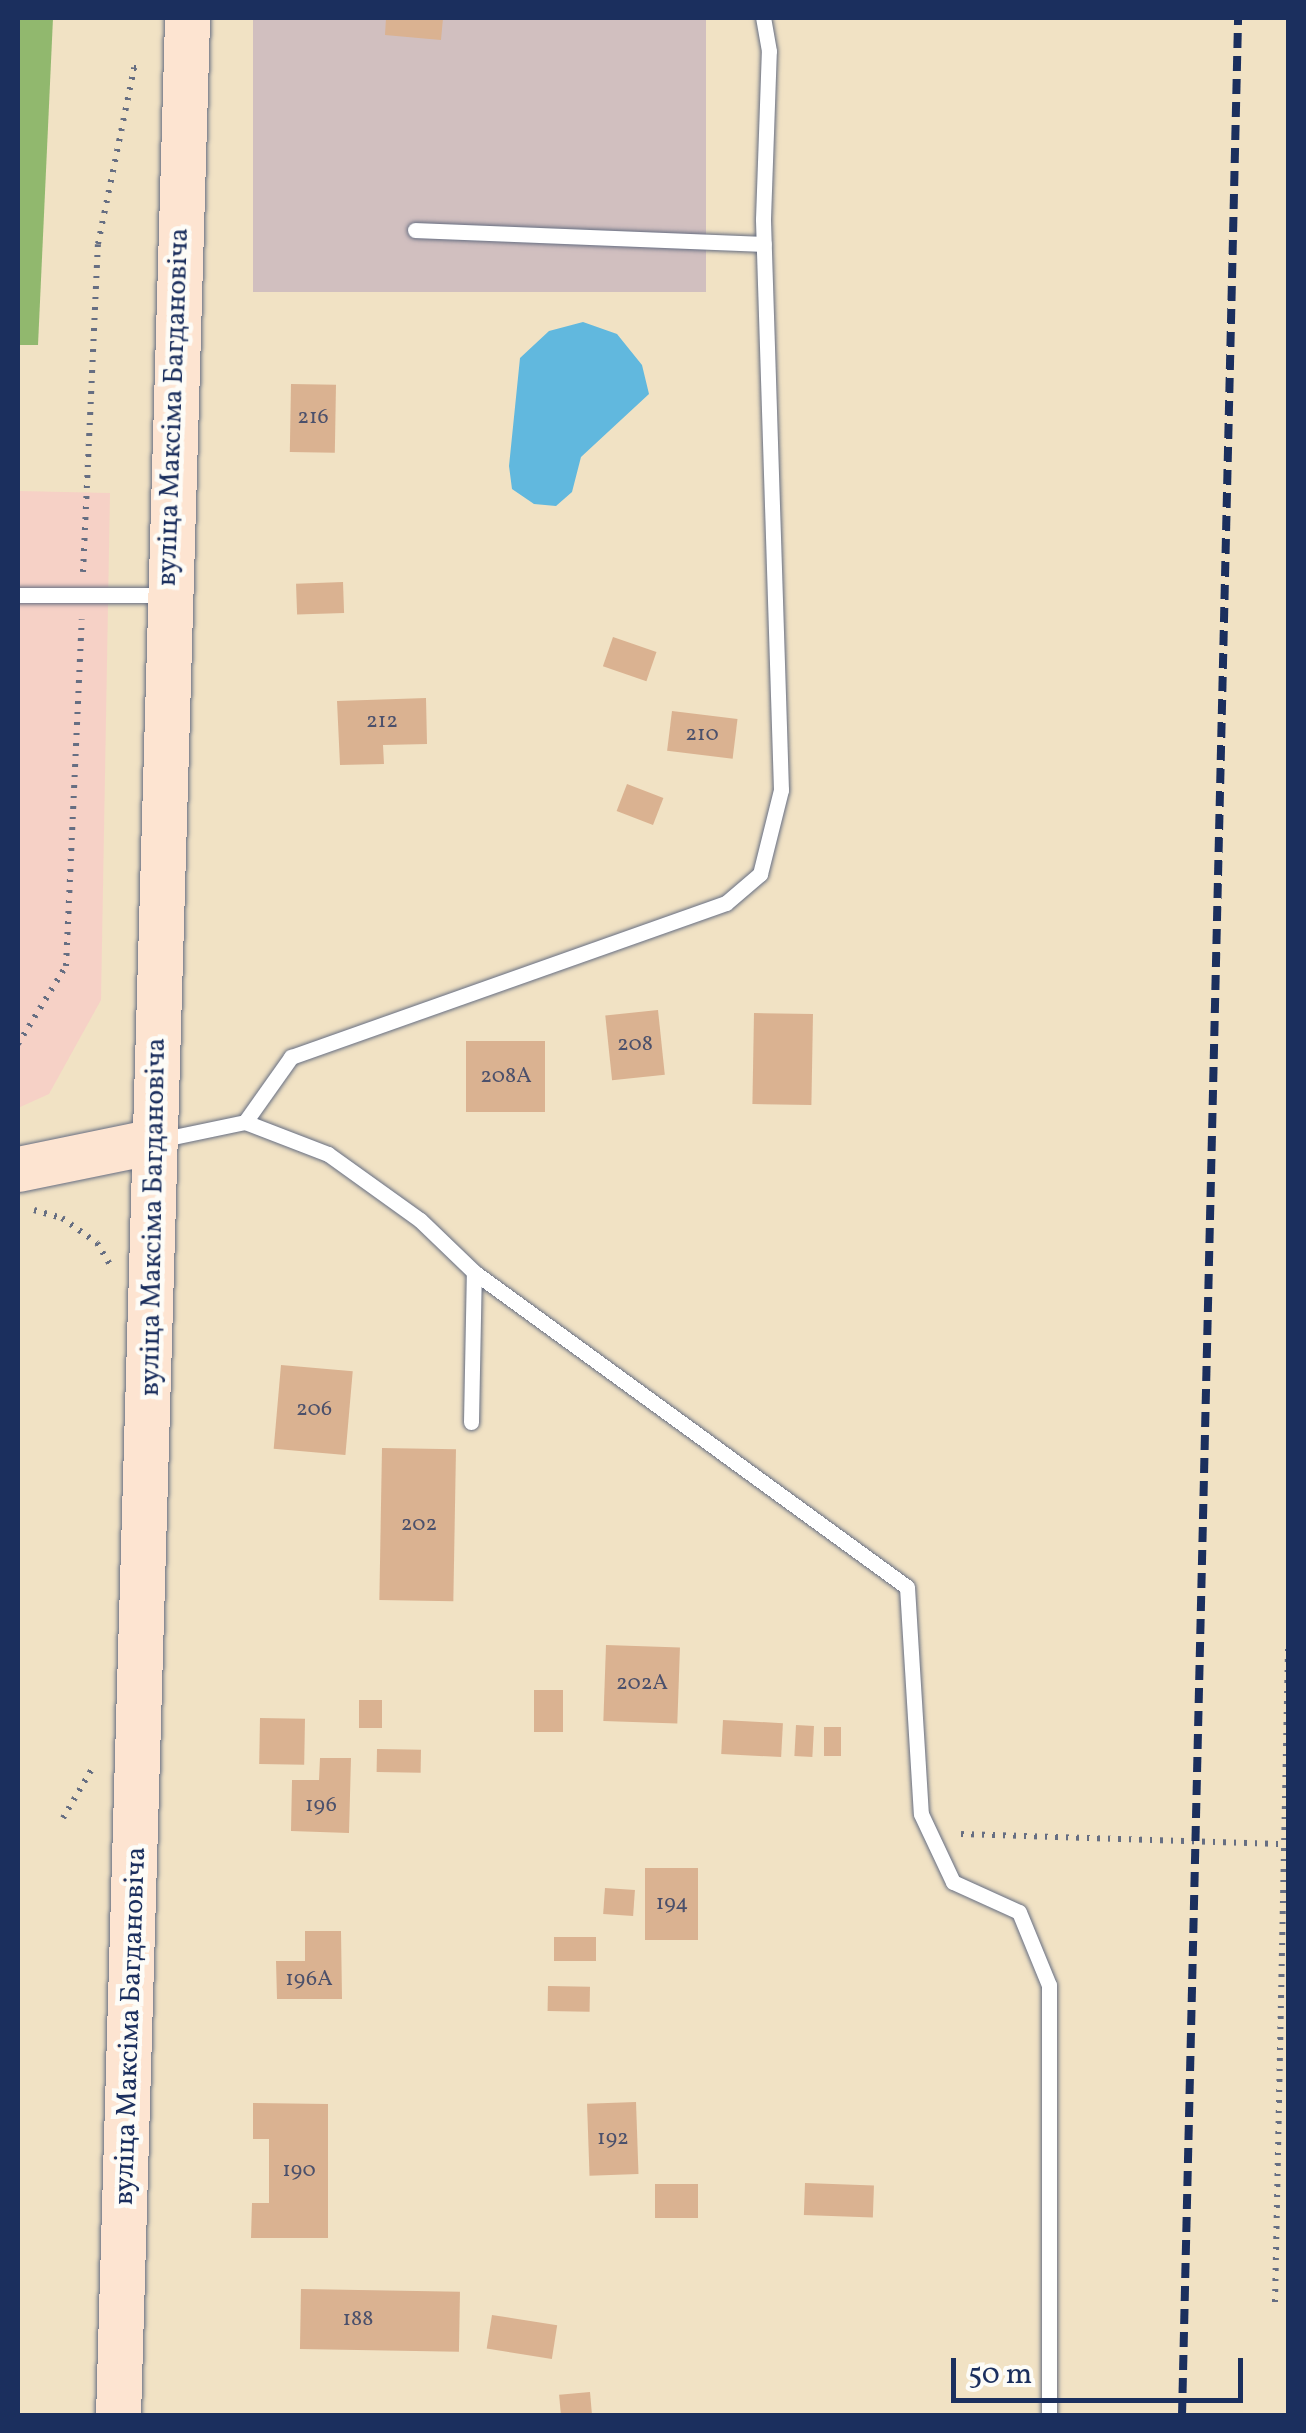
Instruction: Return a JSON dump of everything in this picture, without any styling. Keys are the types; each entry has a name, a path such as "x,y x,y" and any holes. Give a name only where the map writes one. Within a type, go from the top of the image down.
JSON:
{"main road":[{"name":"вуліца Максіма Багдановіча","path":"118,2416 156,1141 167,595 187,18"},
{"path":"18,1168 156,1141"}],"lane":[{"path":"244,1122 291,1057 726,903 760,874 781,790 764,244 769,51 763,18"},
{"path":"416,230 764,244"},
{"path":"18,595 167,595"},
{"path":"156,1141 244,1122 328,1154 420,1220 474,1272 907,1588 920,1814 953,1882 1020,1912 1049,1984 1049,2416"},
{"path":"471,1422 474,1272"}],"path":[{"path":"18,1044 66,966 98,244 134,68 186,67"},
{"path":"1275,2302 1285,1988 1288,1647"},
{"path":"930,1833 1285,1844"}],"shaded area":[{"path":"253,18 706,18 706,292 253,292"},
{"path":"18,491 110,493 101,1000 49,1094 18,1108"}],"green space":[{"path":"18,18 53,18 38,345 18,345"}],"water":[{"path":"583,322 617,334 642,365 649,394 581,457 572,492 556,506 534,504 512,489 509,466 520,358 549,331"}],"building":[{"path":"386,18 443,18 441,40 385,35"},
{"path":"291,384 336,385 335,453 290,452"},
{"path":"343,582 344,613 297,615 296,584"},
{"path":"613,637 656,652 646,681 603,666"},
{"path":"426,698 427,744 383,745 384,764 340,765 337,701"},
{"path":"672,711 738,719 733,759 667,751"},
{"path":"627,784 663,798 653,825 617,811"},
{"path":"658,1010 665,1075 612,1080 605,1016"},
{"path":"754,1013 813,1014 811,1105 752,1104"},
{"path":"466,1041 545,1041 545,1112 466,1112"},
{"path":"281,1365 353,1371 345,1455 274,1449"},
{"path":"382,1448 456,1449 453,1601 379,1600"},
{"path":"606,1645 680,1648 677,1724 603,1721"},
{"path":"534,1690 563,1690 563,1732 534,1732"},
{"path":"359,1700 382,1700 382,1728 359,1728"},
{"path":"260,1718 305,1719 304,1765 259,1764"},
{"path":"723,1720 783,1723 781,1757 721,1754"},
{"path":"796,1725 814,1726 812,1757 794,1756"},
{"path":"824,1727 841,1727 841,1756 824,1756"},
{"path":"377,1749 421,1750 421,1773 377,1772"},
{"path":"320,1758 351,1758 349,1833 291,1831 292,1780 319,1780"},
{"path":"645,1868 698,1868 698,1940 645,1940"},
{"path":"605,1888 635,1890 633,1916 603,1914"},
{"path":"305,1931 341,1931 342,1999 277,1999 276,1961 305,1961"},
{"path":"554,1937 596,1937 596,1961 554,1961"},
{"path":"548,1986 590,1987 590,2012 548,2011"},
{"path":"636,2102 639,2174 590,2176 587,2104"},
{"path":"253,2103 328,2104 328,2238 251,2238 252,2203 269,2203 269,2139 253,2139"},
{"path":"805,2183 874,2185 873,2217 804,2215"},
{"path":"655,2184 698,2184 698,2218 655,2218"},
{"path":"301,2289 460,2292 459,2352 300,2349"},
{"path":"492,2315 557,2325 552,2359 487,2349"},
{"path":"590,2392 592,2416 561,2416 559,2395"}],"railway":[{"path":"1182,2416 1238,18"}]}
